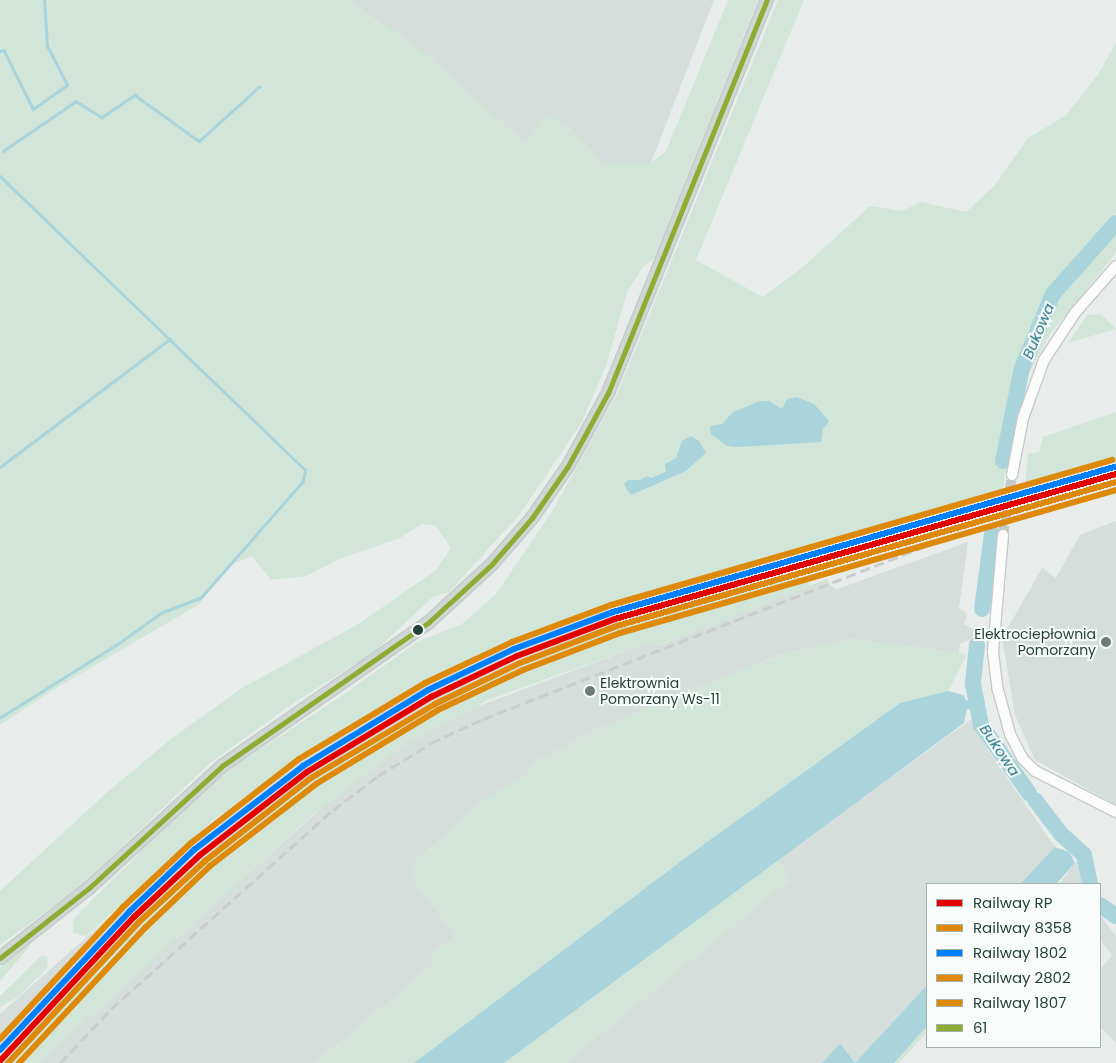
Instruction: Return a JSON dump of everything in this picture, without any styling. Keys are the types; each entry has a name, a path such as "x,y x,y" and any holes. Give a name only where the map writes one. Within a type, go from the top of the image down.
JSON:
{"main road":[{"path":"0,958 89,888 222,766 282,722 392,650 477,578 532,518 568,466 598,412 629,342 767,0"}],"street":[{"path":"1012,475 1023,418 1044,360 1074,313 1116,266"},
{"path":"1003,535 993,652 998,690 1010,734 1022,758 1035,771 1116,812"}],"shaded area":[{"path":"349,0 714,0 651,163 603,163 571,129 543,118 527,145 465,90"},
{"name":"Elektrociepłownia Pomorzany","path":"1116,521 1116,805 1035,760 1015,715 1002,638 1042,568 1056,578 1080,535"},
{"path":"968,542 959,608 967,614 964,624 983,634 960,644 959,653 850,639 780,655 600,728 549,754 533,764 527,775 483,801 412,864 414,881 456,936 432,954 433,965 315,1063 40,1063 88,1016 344,788 399,749 462,712 642,645 655,642 657,646 827,579 831,586 837,589"},
{"path":"751,566 755,583 608,628 544,652 419,711 301,784 193,870 140,920 7,1063 0,1063 0,1014 206,831 319,746 409,693 504,648 636,600"},
{"path":"973,718 987,749 1055,847 1021,883 926,883 926,986 855,1063 840,1043 822,1063 565,1063 789,880 778,859"},
{"path":"1075,863 1081,864 1081,883 1060,883"},
{"path":"1101,916 1116,936 1116,1043 1101,1028 1101,969 1112,955 1101,941"}],"green space":[{"path":"0,0 349,0 383,27 385,24 427,55 526,144 543,118 552,118 571,129 603,163 651,163 666,151 728,0 758,0 655,258 643,267 627,292 607,363 582,422 520,514 449,592 433,597 374,652 295,702 210,763 81,886 0,945 0,891 104,795 171,739 242,688 360,623 436,570 451,548 436,526 422,524 400,538 342,558 306,576 271,580 252,556 232,564 198,605 61,685 0,725"},
{"path":"778,0 804,0 696,260 763,297 803,267 870,206 902,211 921,202 966,212 994,186 1028,138 1065,116 1098,75 1116,42 1116,253 1051,333 1030,371 1014,422 1002,492 636,600 537,634 472,662 377,711 319,746 233,810 217,817 86,936 73,933 74,918 135,858 145,845 174,816 236,765 337,699 419,641 462,624 496,594 553,510 617,394","holes":["769,401 821,442 779,443 710,426 722,424"]},
{"path":"1101,314 1116,329 1068,343 1087,315"},
{"path":"1116,412 1116,462 1025,487 1028,454 1039,452 1043,437"},
{"path":"786,575 805,579 810,586 656,646 654,642 642,645 488,700 399,749 310,817 40,1063 7,1063 140,920 193,870 273,803 359,746 450,694 544,652 644,616"},
{"path":"850,639 967,654 948,691 900,703 689,855 414,1063 315,1063 433,965 432,954 456,936 414,881 412,864 483,801 527,775 533,764 549,754 600,728 781,655"},
{"path":"778,859 790,880 565,1063 504,1063"},
{"path":"31,945 0,981 0,967 20,949"},
{"path":"42,955 48,957 47,968 18,997 0,1007 0,996"},
{"path":"926,1027 926,1033 899,1063 894,1063"}],"water":[{"path":"796,397 814,404 829,421 823,429 821,442 738,447 727,446 711,434 710,426 722,424 733,412 760,401 769,401 782,409 787,399"},
{"path":"691,436 699,441 706,453 686,471 631,495 624,484 628,480 640,480 647,476 651,478 666,472 665,464 676,458 682,441"},
{"path":"948,691 963,695 968,704 964,723 504,1063 414,1063 689,855 900,703"},
{"path":"1055,847 1069,852 1075,863 1057,883 1021,883"},
{"path":"926,986 926,1027 894,1063 855,1063"},
{"path":"840,1043 855,1063 822,1063"}],"waterway":[{"path":"0,51 4,50 33,109 67,85 47,46 44,0"},
{"path":"3,151 76,101 102,117 135,95 199,141 259,87"},
{"path":"0,176 306,470 303,482 201,598 162,613 117,645 0,718"},
{"name":"Bukowa","path":"1003,461 1022,368 1053,294 1116,223"},
{"path":"0,467 170,339"},
{"name":"Bukowa","path":"982,609 992,534"},
{"name":"Bukowa","path":"977,645 973,684 981,725 1029,793"},
{"path":"958,707 975,702"},
{"name":"Bukowa","path":"1035,800 1061,834 1084,855 1090,883"},
{"name":"Bukowa","path":"1101,906 1116,916"}],"tunnel":[{"path":"1003,535 1012,475"}],"railway":[{"path":"60,1063 111,1009 333,810 378,776 431,743 483,719 951,536 1116,488"}],"rail line":[{"name":"1807","path":"0,1039 123,907 191,843 299,759 425,683 512,642 611,605 1112,460"},
{"name":"1802","path":"0,1050 129,912 195,849 303,766 428,690 514,649 613,612 1114,467"},
{"name":"RP","path":"0,1061 134,917 200,855 307,772 431,697 517,656 615,619 1116,474"},
{"name":"8358","path":"8,1063 139,922 205,861 311,778 435,704 520,663 617,626 1116,482"},
{"name":"2802","path":"19,1063 145,928 210,866 316,784 438,710 523,670 620,633 1116,490"}],"transit line":[{"name":"61","path":"0,958 89,888 222,766 429,622 492,564 532,518 568,466 608,393 767,0"}],"place":[{"name":"Elektrociepłownia Pomorzany","path":"1106,642"},
{"name":"Elektrownia Pomorzany Ws-11","path":"590,691"}]}
